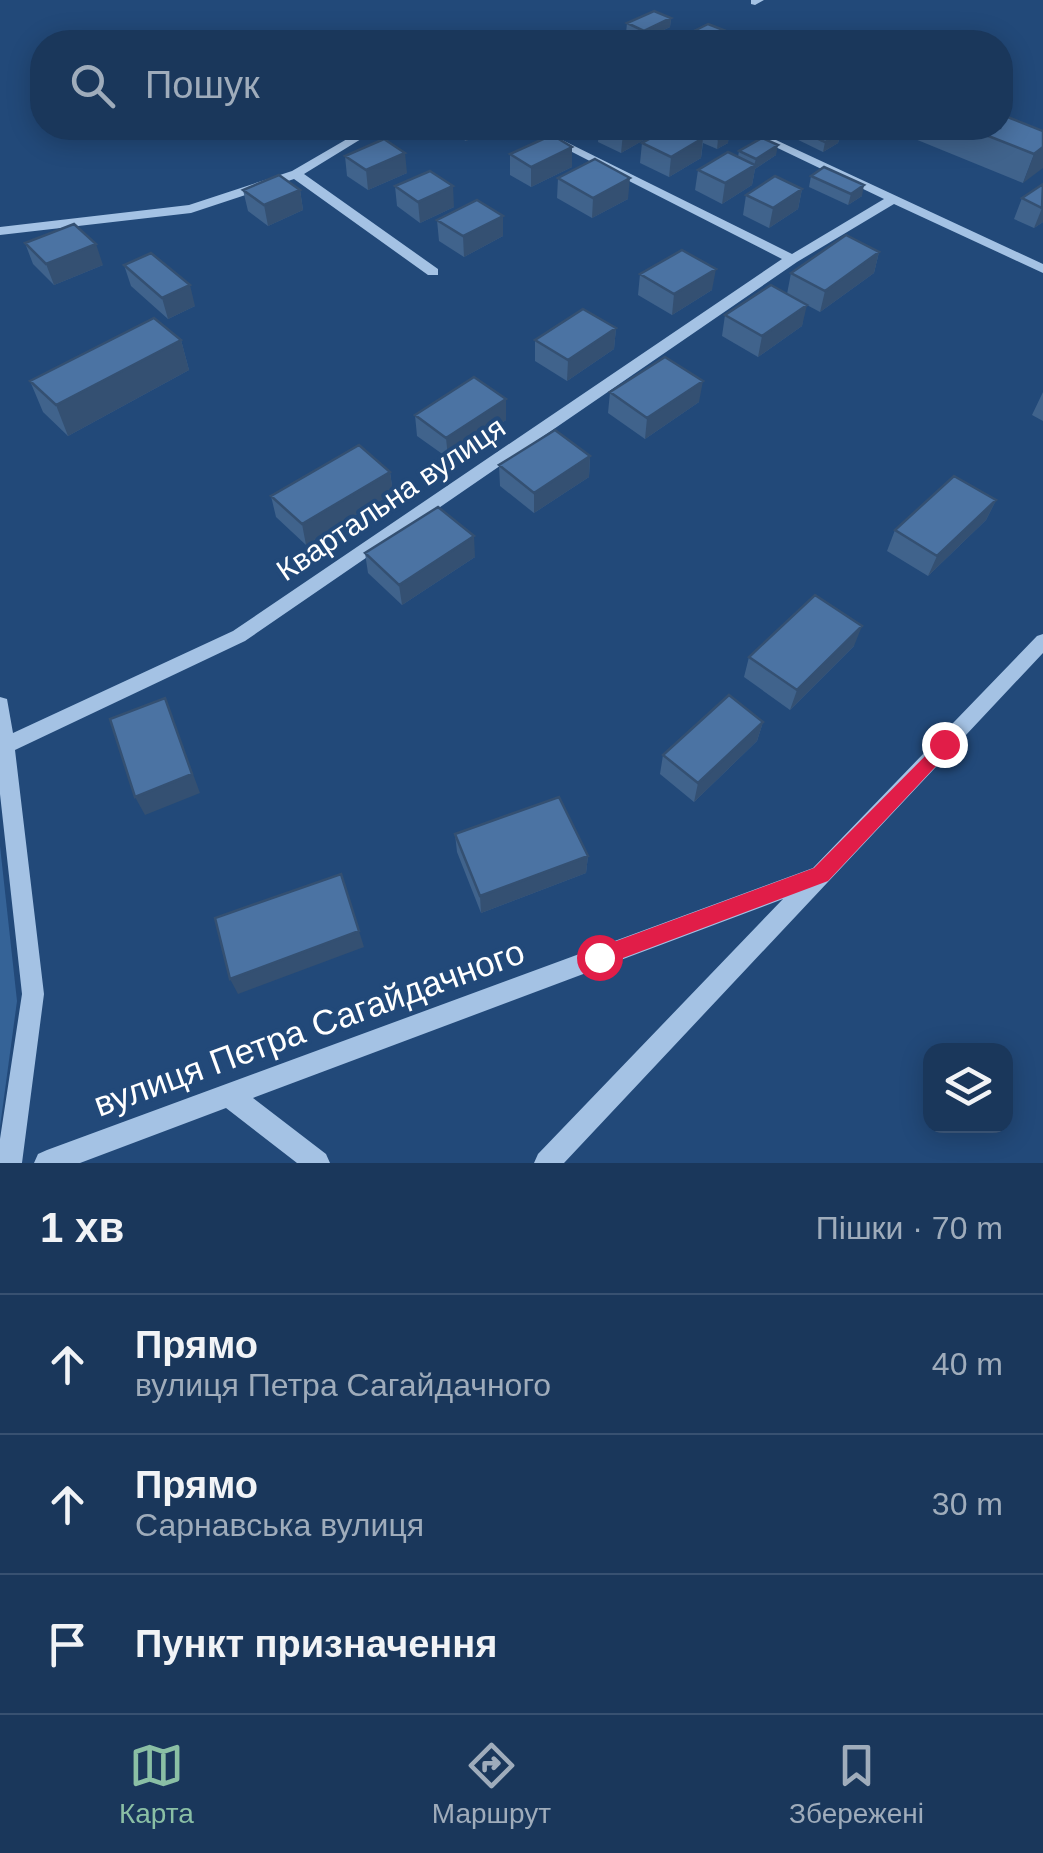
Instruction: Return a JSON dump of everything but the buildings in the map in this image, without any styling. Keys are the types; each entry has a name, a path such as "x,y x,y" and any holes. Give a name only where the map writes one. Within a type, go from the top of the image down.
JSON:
{"street":[{"path":"0,231 191,209 296,174 353,140"},
{"path":"554,140 792,258"},
{"path":"768,140 1043,269"},
{"path":"296,174 433,272"},
{"name":"Квартальна вулиця","path":"2,747 239,636 792,258 893,198"},
{"path":"547,1163 1043,640"},
{"path":"0,705 33,994 9,1163"},
{"name":"вулиця Петра Сагайдачного","path":"47,1163 821,874"},
{"path":"229,1095 317,1163"}],"shaded area":[{"path":"0,846 17,1001 0,1127"}],"route":[{"path":"599,957 821,874 944,744"}]}
